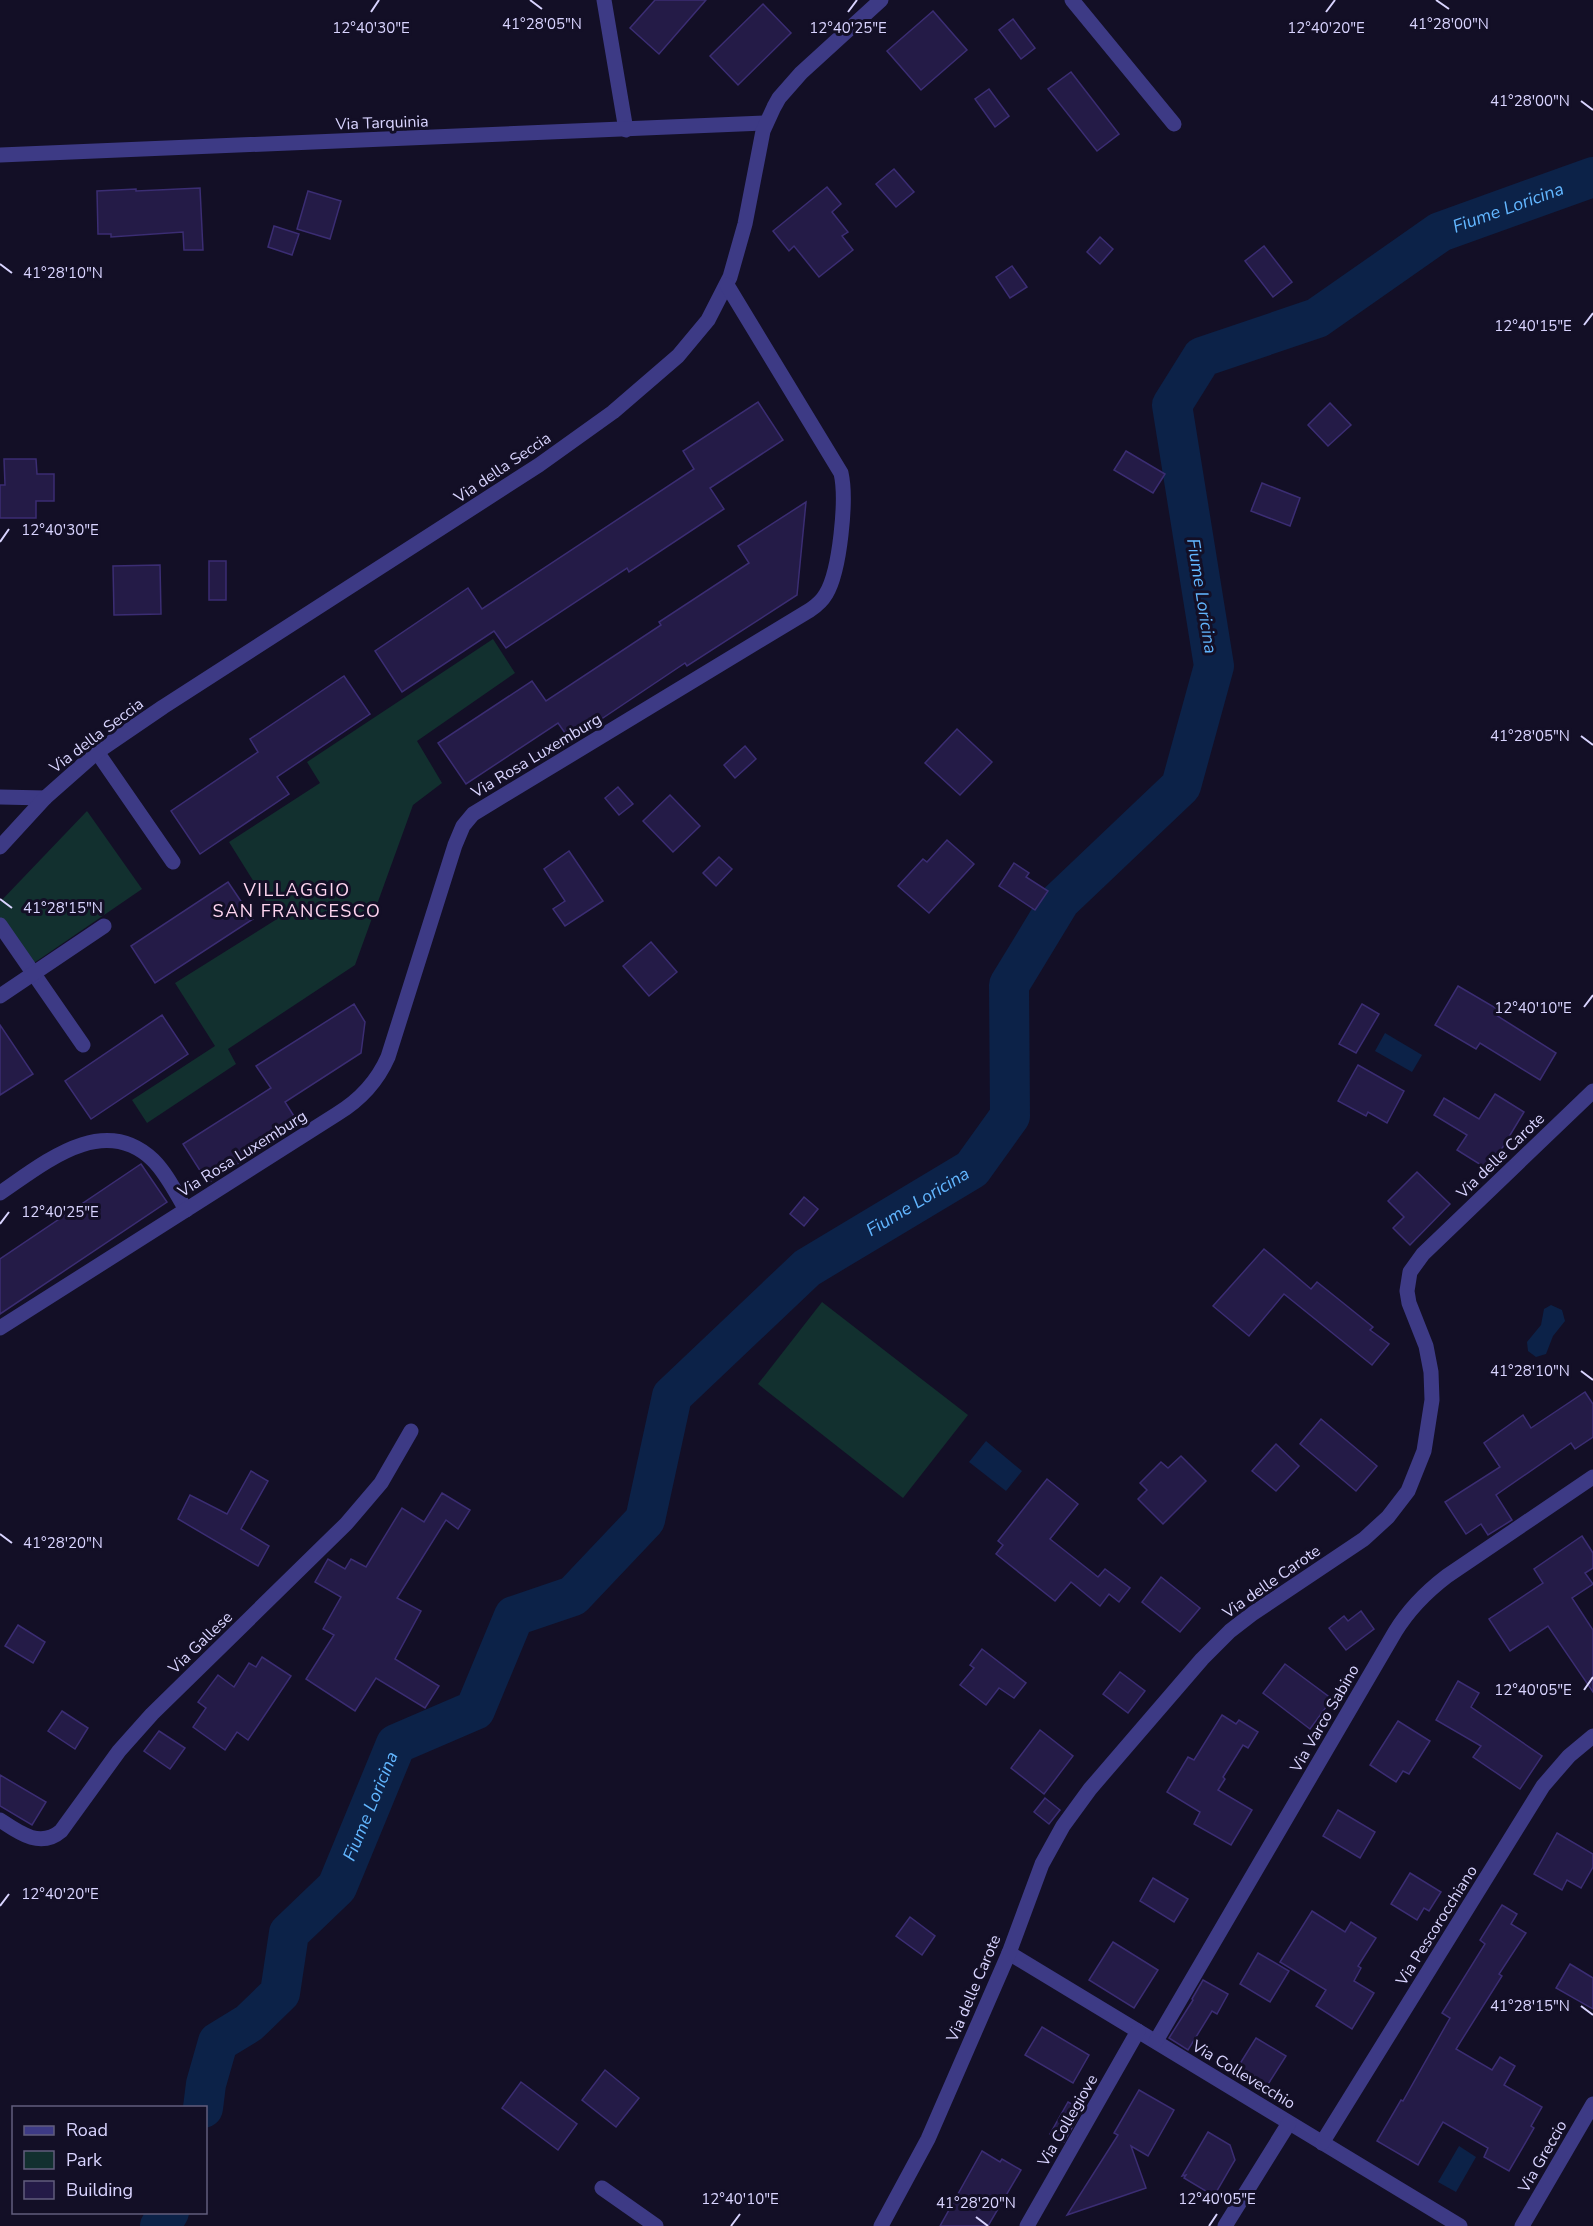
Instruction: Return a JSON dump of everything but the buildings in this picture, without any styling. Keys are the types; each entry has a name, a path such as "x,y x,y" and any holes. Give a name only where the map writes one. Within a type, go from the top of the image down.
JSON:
{"street":[{"path":"604,0 626,130"},
{"name":"Via della Seccia","path":"0,847 45,798 97,752 163,707 478,506 597,423 678,356 708,320 727,285 741,244 766,123 779,98 794,80 881,0"},
{"path":"1072,0 1174,124"},
{"name":"Via Tarquinia","path":"0,155 766,123"},
{"name":"Via Rosa Luxemburg","path":"0,1328 346,1108 372,1084 384,1066 391,1049 456,840 473,814 810,610 825,595 834,571 844,504 841,472 727,285"},
{"path":"97,752 173,862"},
{"path":"0,798 45,798"},
{"path":"0,925 83,1045"},
{"path":"0,996 104,926"},
{"name":"Via delle Carote","path":"881,2226 922,2151 1009,1953 1040,1870 1063,1826 1090,1789 1202,1659 1230,1631 1364,1539 1398,1506 1413,1481 1428,1437 1432,1400 1431,1372 1426,1346 1408,1297 1408,1280 1412,1268 1423,1254 1593,1091"},
{"path":"0,1193 74,1146 108,1141 136,1148 153,1160 186,1210"},
{"name":"Via Gallese","path":"0,1820 33,1839 47,1838 61,1831 119,1751 152,1714 368,1500 388,1472 411,1431"},
{"name":"Via Varco Sabino","path":"1156,2042 1410,1610 1424,1594 1447,1576 1593,1477"},
{"name":"Via Pescorocchiano","path":"1322,2142 1543,1786 1569,1756 1593,1736"},
{"name":"Via Collevecchio","path":"1009,1953 1322,2142 1439,2221 1460,2226"},
{"name":"Via Collegiove","path":"1027,2226 1138,2031"},
{"name":"Via Greccio","path":"1522,2226 1593,2104"},
{"path":"1225,2226 1289,2122"},
{"path":"602,2188 657,2226"}],"green space":[{"path":"493,639 515,673 417,741 442,783 413,805 355,965 228,1049 236,1064 147,1123 132,1100 215,1046 175,983 277,919 229,842 320,783 307,762"},
{"path":"87,811 142,889 31,965 0,919 0,902"},
{"path":"822,1302 968,1415 903,1498 758,1384"}],"water":[{"path":"1385,1033 1422,1055 1412,1072 1375,1051"},
{"path":"1551,1305 1562,1310 1565,1321 1553,1336 1546,1354 1536,1357 1528,1351 1527,1342 1541,1325 1544,1309"},
{"path":"986,1441 1022,1471 1006,1491 969,1462"},
{"path":"1459,2146 1476,2157 1456,2192 1438,2182"}],"waterway":[{"name":"Fiume Loricina","path":"203,2106 206,2084 218,2042 249,2023 280,1993 289,1933 337,1887 396,1744 475,1710 514,1616 573,1596 645,1520 672,1396 807,1268 972,1169 1010,1116 1009,985 1060,901 1181,786 1214,666 1172,405 1202,357 1317,318 1440,232 1593,177"},
{"name":"Fiume Loricina","path":"160,2226 168,2214"}],"district":[{"name":"VILLAGGIO SAN FRANCESCO","path":"297,900"}]}
